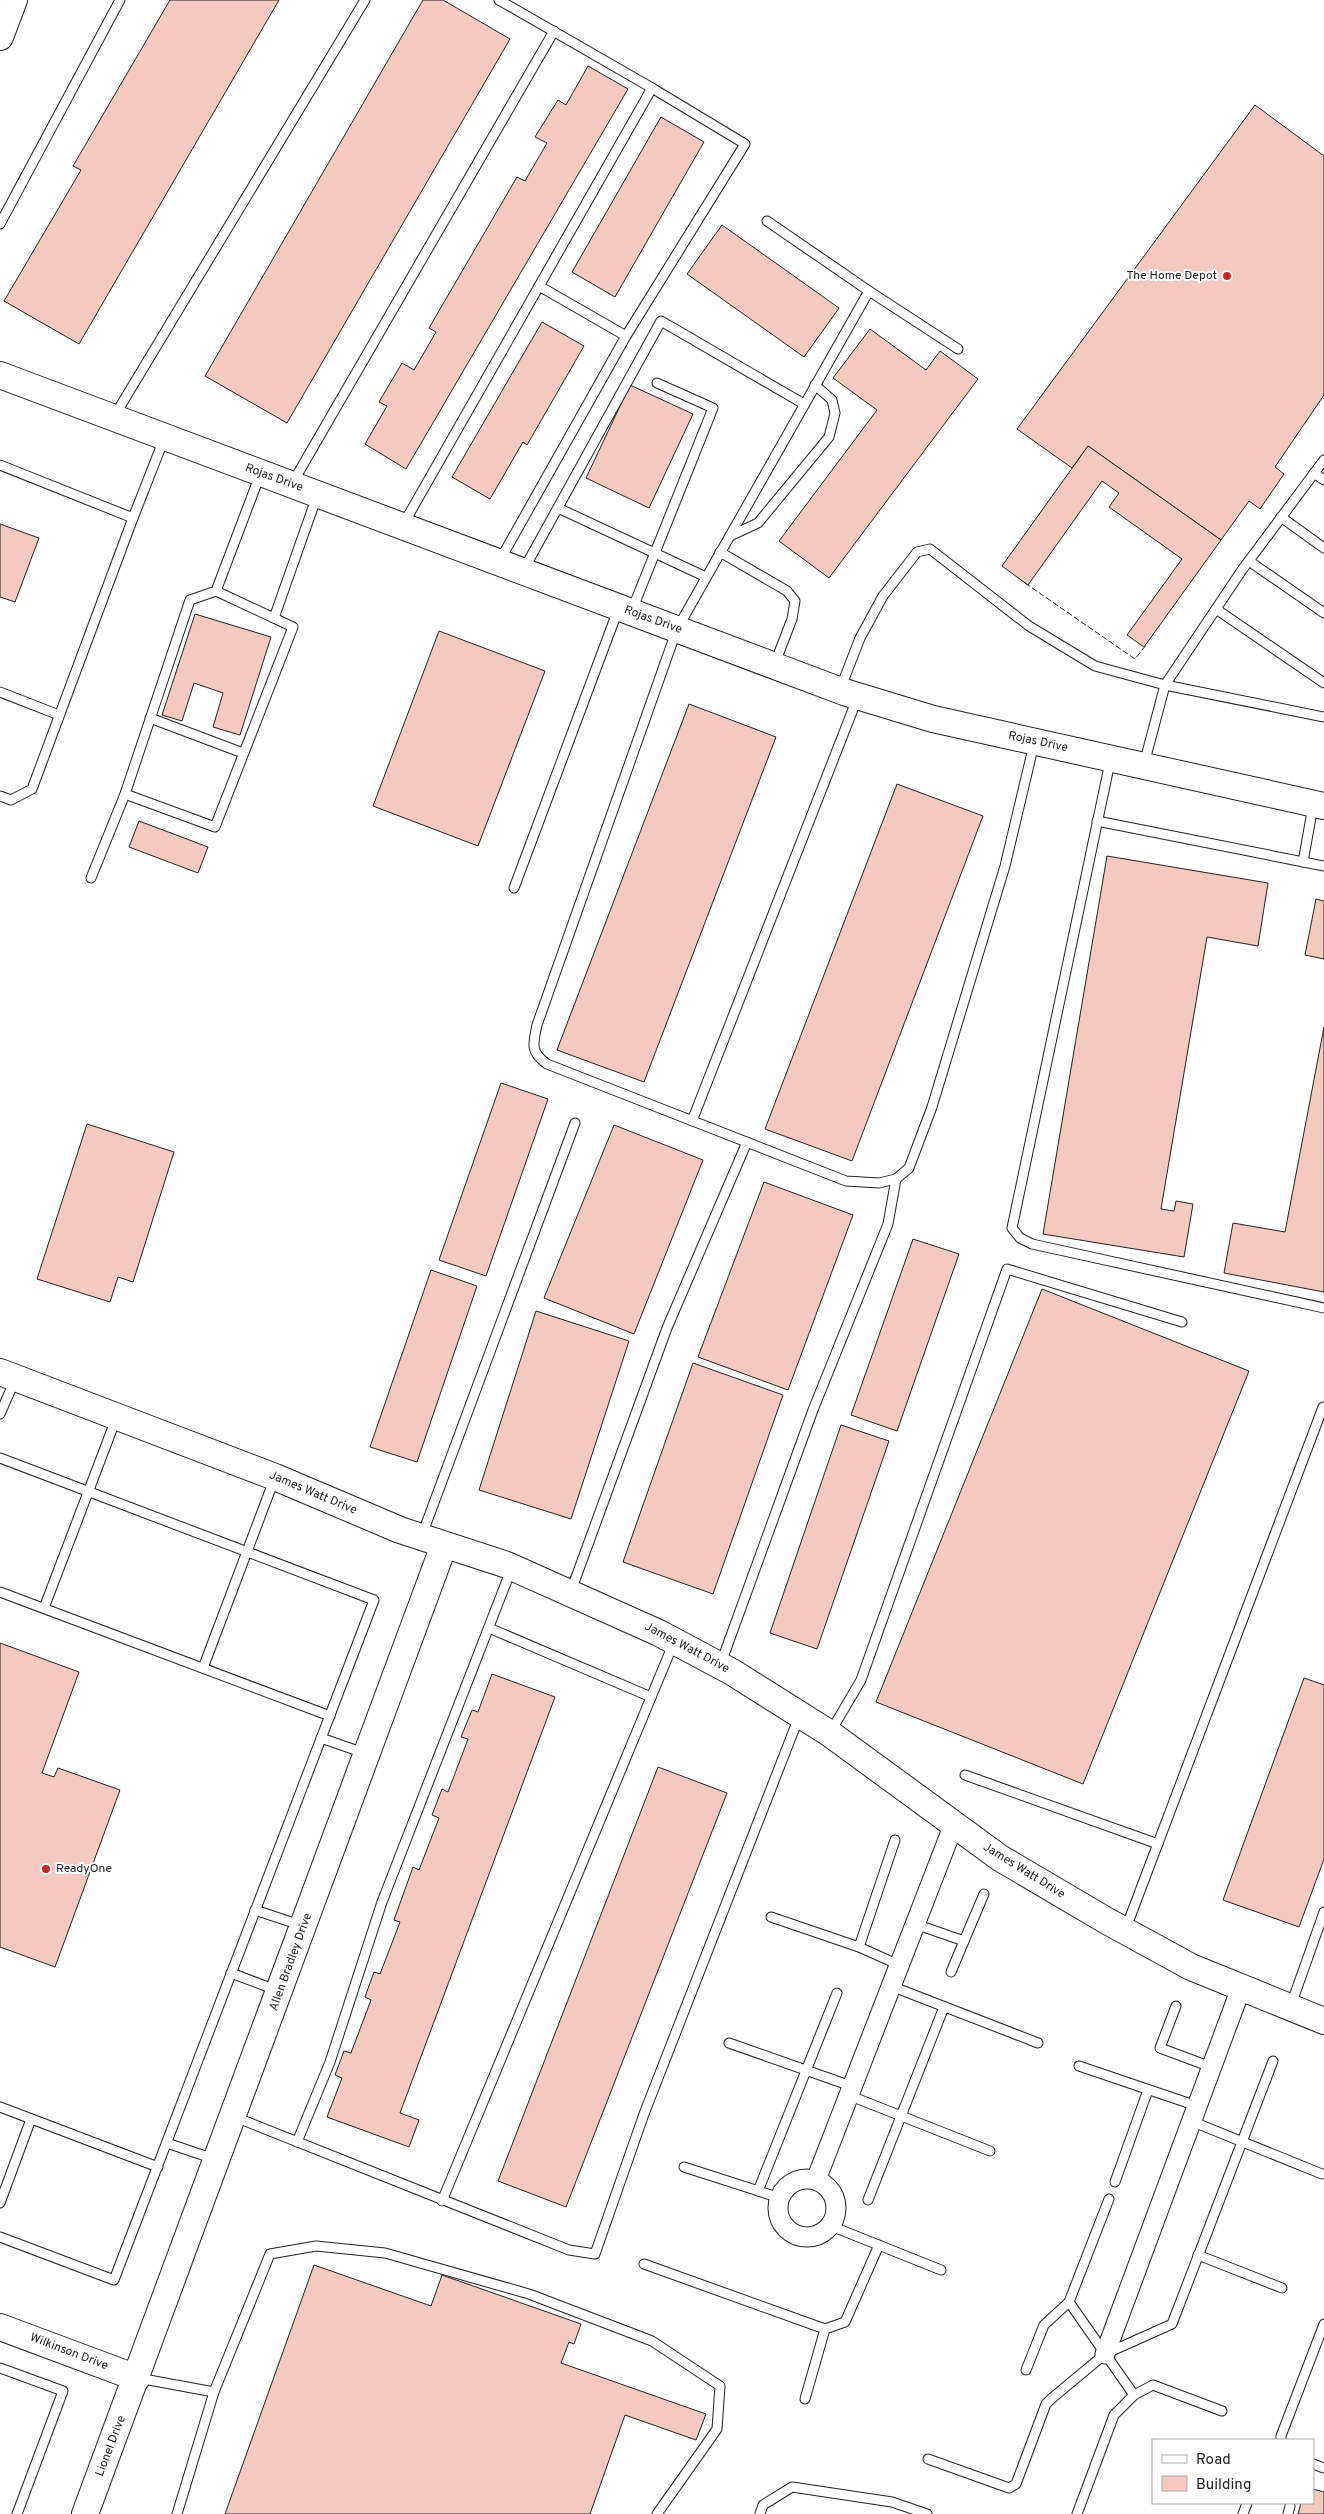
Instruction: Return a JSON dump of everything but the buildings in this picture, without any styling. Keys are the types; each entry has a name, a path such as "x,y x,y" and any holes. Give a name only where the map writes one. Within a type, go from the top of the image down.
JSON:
{"street":[{"path":"1,33 14,0"},
{"name":"Rojas Drive","path":"0,375 849,693 933,719 1319,804"},
{"name":"James Watt Drive","path":"8,1375 276,1477 432,1541 512,1567 571,1592 674,1641 720,1666 830,1733 1000,1858 1125,1931 1191,1967 1324,2020"},
{"name":"Allen Bradley Drive","path":"137,2378 367,1754 432,1541"},
{"path":"816,2180 849,2090 954,1824"},
{"path":"1105,2354 1241,1988"},
{"path":"806,2179 816,2180 824,2184 836,2199 835,2218 831,2226 816,2236 797,2236 782,2224 778,2214 780,2198 788,2187 796,2182 806,2179"},
{"name":"Wilkinson Drive","path":"0,2327 137,2378"},
{"name":"Lionel Drive","path":"85,2514 137,2378"}],"lane":[{"path":"0,224 120,0"},
{"path":"114,418 365,0"},
{"path":"499,0 745,144 626,336 499,562"},
{"path":"292,485 554,31"},
{"path":"403,526 652,88"},
{"path":"767,222 958,349"},
{"path":"539,286 626,336"},
{"path":"869,291 677,629 537,1025 533,1045 536,1057 547,1064 846,1180 879,1183 896,1179 909,1168 932,1108 1005,866 1034,741"},
{"path":"523,571 661,321 804,404"},
{"path":"514,888 625,610 655,553 713,408 658,383"},
{"path":"730,536 758,523 829,437 835,413 832,400 815,385"},
{"path":"0,796 11,800 32,789 164,438"},
{"path":"1144,765 1165,685 1249,560 1324,460"},
{"path":"0,465 133,518"},
{"path":"216,591 261,473"},
{"path":"1314,473 1324,480"},
{"path":"274,618 318,494"},
{"path":"558,508 706,577"},
{"path":"1281,517 1324,548"},
{"path":"692,1120 849,693 860,638 883,596 917,552 930,549 1029,626 1095,666 1165,685 1324,717"},
{"path":"720,552 786,591 795,602 792,619 774,665"},
{"path":"1249,560 1324,614"},
{"path":"91,878 125,794 190,600 216,591 293,627 215,827 125,794"},
{"path":"1216,608 1324,683"},
{"path":"0,692 59,715"},
{"path":"150,718 243,753"},
{"path":"1111,758 1012,1228 1020,1238 1032,1244 1324,1308"},
{"path":"1303,862 1319,804"},
{"path":"1097,820 1324,866"},
{"path":"432,1541 575,1123"},
{"path":"571,1592 667,1328 747,1142"},
{"path":"720,1666 813,1410 888,1224 896,1179"},
{"path":"830,1733 861,1680 1007,1269 1182,1322"},
{"path":"0,1414 8,1375"},
{"path":"1125,1931 1322,1407"},
{"path":"44,1608 117,1416"},
{"path":"0,1458 374,1600 114,2280 0,2237"},
{"path":"203,1668 276,1477"},
{"path":"297,2142 330,2062 382,1902 512,1567"},
{"path":"0,1592 330,1716"},
{"path":"489,1628 651,1697"},
{"path":"442,2201 674,1641"},
{"path":"234,2116 442,2201 569,2250 595,2254 644,2114 800,1715"},
{"path":"321,1738 367,1754"},
{"path":"965,1775 1158,1844"},
{"path":"859,1947 895,1840"},
{"path":"951,1972 984,1894"},
{"path":"256,1910 304,1926"},
{"path":"1290,2008 1324,1912"},
{"path":"771,1917 859,1947 899,1965"},
{"path":"914,1924 964,1941"},
{"path":"231,1973 280,1991"},
{"path":"891,1986 1038,2043"},
{"path":"758,2191 837,1993"},
{"path":"1176,2006 1160,2048 1211,2067"},
{"path":"868,2200 944,2007"},
{"path":"730,2043 806,2070 901,2116 990,2151"},
{"path":"928,2459 1009,2488 1016,2484 1046,2404 1105,2354 1172,2324 1272,2060"},
{"path":"1079,2066 1148,2090 1242,2140 1322,2174"},
{"path":"1115,2182 1148,2090"},
{"path":"0,2108 158,2166"},
{"path":"0,2203 31,2119"},
{"path":"167,2143 217,2161"},
{"path":"684,2167 780,2198"},
{"path":"1026,2370 1044,2325 1069,2302 1109,2199"},
{"path":"831,2226 941,2270"},
{"path":"644,2264 825,2330 845,2322 879,2245"},
{"path":"177,2514 214,2392 270,2254 316,2246 385,2253 529,2294 652,2341 720,2386 717,2429 657,2514"},
{"path":"1198,2255 1282,2288"},
{"path":"1069,2302 1134,2395"},
{"path":"1282,2439 1281,2436 1324,2324"},
{"path":"805,2399 825,2330"},
{"path":"0,2368 62,2391 17,2514"},
{"path":"137,2378 214,2392"},
{"path":"1077,2514 1114,2415 1134,2395 1153,2385 1222,2411"},
{"path":"760,2514 763,2505 792,2487 892,2502 927,2514"}],"fence":[{"path":"1025,583 1135,659 1147,644"}],"place":[{"name":"The Home Depot","path":"1227,276"},
{"name":"ReadyOne","path":"46,1869"}]}
